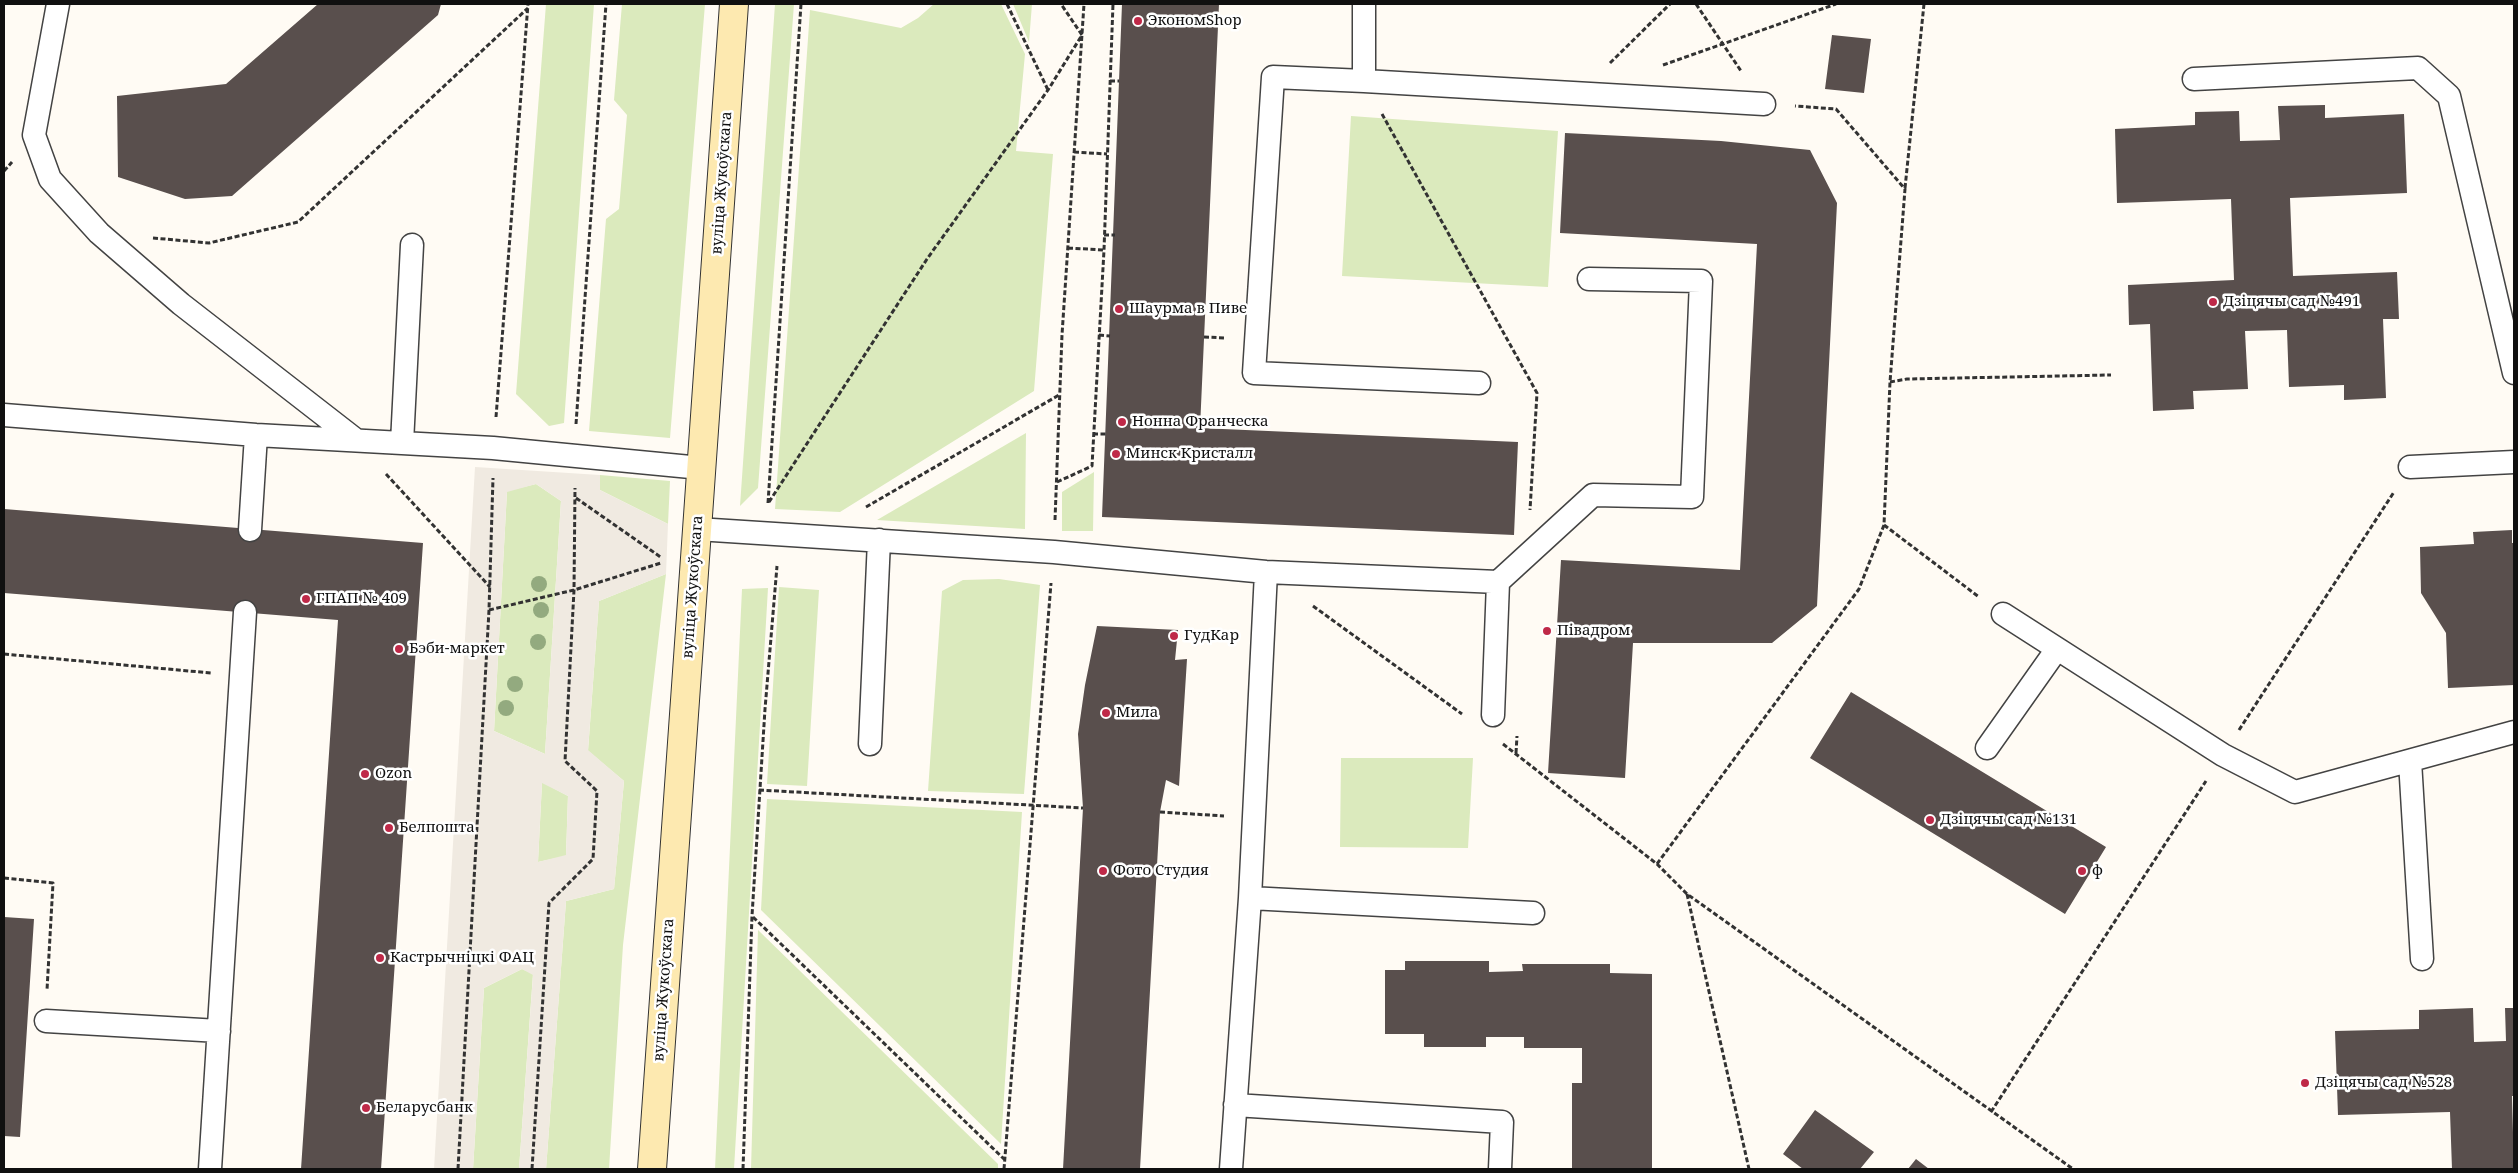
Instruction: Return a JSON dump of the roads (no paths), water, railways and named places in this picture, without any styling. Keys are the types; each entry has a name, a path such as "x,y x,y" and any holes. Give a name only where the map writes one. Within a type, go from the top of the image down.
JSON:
{"main road":[{"name":"вуліца Жукоўскага","path":"652,1169 734,4"}],"lane":[{"path":"58,4 34,136 50,179 99,233 181,304 356,440"},
{"path":"1364,4 1364,81"},
{"path":"2194,79 2418,68 2449,96 2514,373"},
{"path":"1479,383 1254,373 1272,77 1764,104"},
{"path":"402,443 412,245"},
{"path":"1492,715 1498,582 1593,495 1692,497 1701,281 1589,279"},
{"path":"4,415 256,435 493,448 701,468"},
{"path":"250,530 256,435"},
{"path":"2410,467 2514,462"},
{"path":"697,529 1054,552 1266,572 1498,582"},
{"path":"870,744 879,540"},
{"path":"1231,1169 1250,898 1266,572"},
{"path":"210,1169 245,612"},
{"path":"2003,614 2223,754 2295,792 2514,732"},
{"path":"1987,748 2057,649"},
{"path":"2410,761 2422,959"},
{"path":"1250,898 1533,914"},
{"path":"46,1021 219,1031"},
{"path":"1235,1105 1502,1122 1500,1169"}],"place":[{"name":"ЭкономShop","path":"1138,21"},
{"name":"Дзіцячы сад №491","path":"2213,302"},
{"name":"Шаурма в Пиве","path":"1119,309"},
{"name":"Нонна Франческа","path":"1122,422"},
{"name":"Минск Кристалл","path":"1116,454"},
{"name":"ГПАП № 409","path":"306,599"},
{"name":"Пiвадром","path":"1547,631"},
{"name":"ГудКар","path":"1174,636"},
{"name":"Бэби-маркет","path":"399,649"},
{"name":"Мила","path":"1106,713"},
{"name":"Ozon","path":"365,774"},
{"name":"Дзіцячы сад №131","path":"1930,820"},
{"name":"Белпошта","path":"389,828"},
{"name":"Фото Студия","path":"1103,871"},
{"name":"ф","path":"2082,871"},
{"name":"Кастрычніцкі ФАЦ","path":"380,958"},
{"name":"Дзіцячы сад №528","path":"2305,1083"},
{"name":"Беларусбанк","path":"366,1108"}]}
